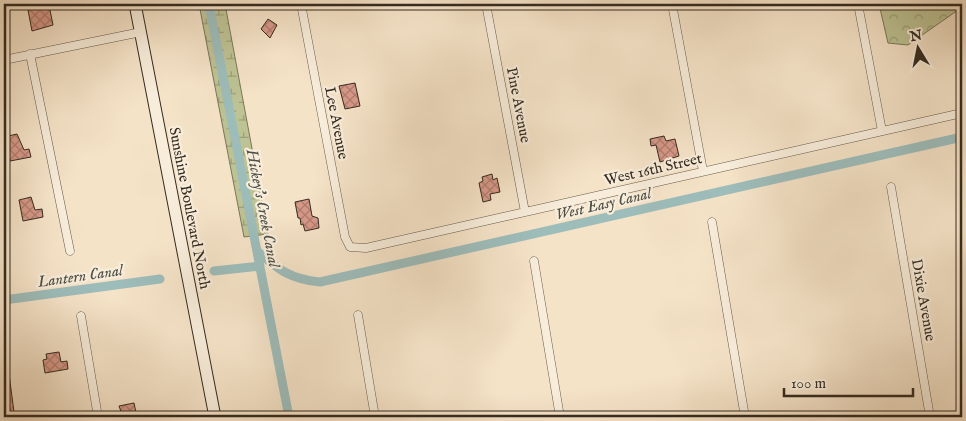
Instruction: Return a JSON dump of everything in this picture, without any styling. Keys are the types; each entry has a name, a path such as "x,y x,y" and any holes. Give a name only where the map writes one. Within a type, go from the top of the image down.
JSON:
{"street":[{"name":"Sunshine Boulevard North","path":"135,4 215,417"},
{"name":"Lee Avenue","path":"301,4 345,237 350,246"},
{"name":"Pine Avenue","path":"486,4 525,212"},
{"path":"672,4 704,171"},
{"path":"858,4 882,130"},
{"path":"4,60 141,32"},
{"path":"30,54 70,251"},
{"name":"West 16th Street","path":"350,246 366,248 962,113"},
{"name":"Dixie Avenue","path":"892,187 930,417"},
{"path":"712,222 745,417"},
{"path":"534,261 560,417"},
{"path":"358,315 375,417"},
{"path":"81,316 98,417"}],"green space":[{"path":"199,4 225,4 268,234 244,237"},
{"path":"879,4 960,4 958,10 908,45 888,43"}],"building":[{"path":"36,4 49,5 53,25 32,31 28,10 32,9"},
{"path":"268,19 277,25 270,38 261,29"},
{"path":"355,83 360,106 345,109 339,86"},
{"path":"17,134 24,150 29,149 31,157 10,161 9,156 4,154 4,147 6,146 4,137"},
{"path":"664,136 666,141 675,139 679,156 660,162 656,145 651,146 650,139"},
{"path":"492,174 493,180 497,178 500,192 490,194 491,200 483,202 479,183 483,181 482,177"},
{"path":"31,197 35,210 42,209 43,217 23,221 19,200"},
{"path":"309,199 312,216 318,218 319,228 305,231 303,224 301,225 300,218 298,218 295,202"},
{"path":"59,352 61,362 67,361 68,369 45,373 43,360 47,359 46,354"},
{"path":"4,359 7,359 14,412 4,413"},
{"path":"134,403 137,417 123,417 119,406"}],"waterway":[{"name":"Hickey's Creek Canal","path":"209,4 289,417"},
{"name":"West Easy Canal","path":"257,251 293,276 320,282 962,137"},
{"name":"Lantern Canal","path":"214,271 260,266"},
{"name":"Lantern Canal","path":"4,300 160,279"}]}
